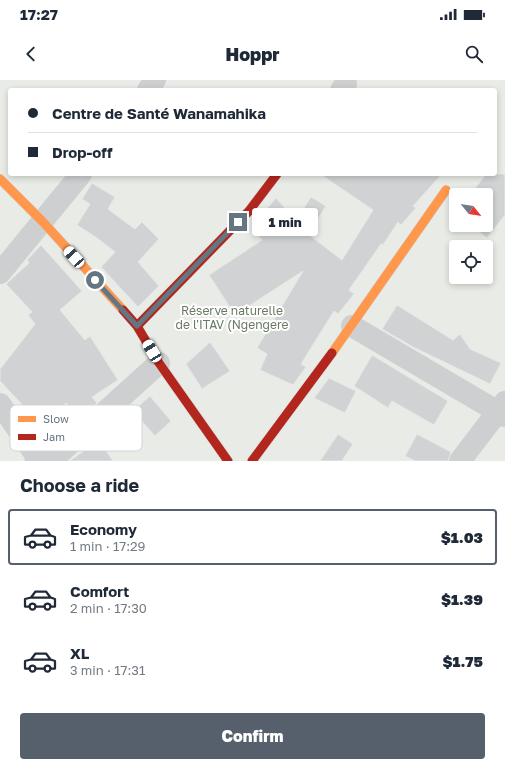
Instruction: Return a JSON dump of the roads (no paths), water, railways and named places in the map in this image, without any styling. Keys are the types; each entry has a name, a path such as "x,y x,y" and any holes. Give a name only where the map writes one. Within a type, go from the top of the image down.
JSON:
{"street":[{"path":"150,88 156,80"},
{"path":"0,273 79,176"},
{"path":"137,326 248,211 275,176"},
{"path":"0,179 43,222 137,326 159,363 228,461"},
{"path":"252,461 352,326 446,190"},
{"path":"352,326 502,410 460,461"},
{"path":"113,405 159,363"},
{"path":"0,404 10,419"},
{"path":"32,451 36,461"},
{"path":"51,461 62,451"}],"park label":[{"name":"Réserve naturelle de l'ITAV (Ngengere","path":"232,317"}]}
